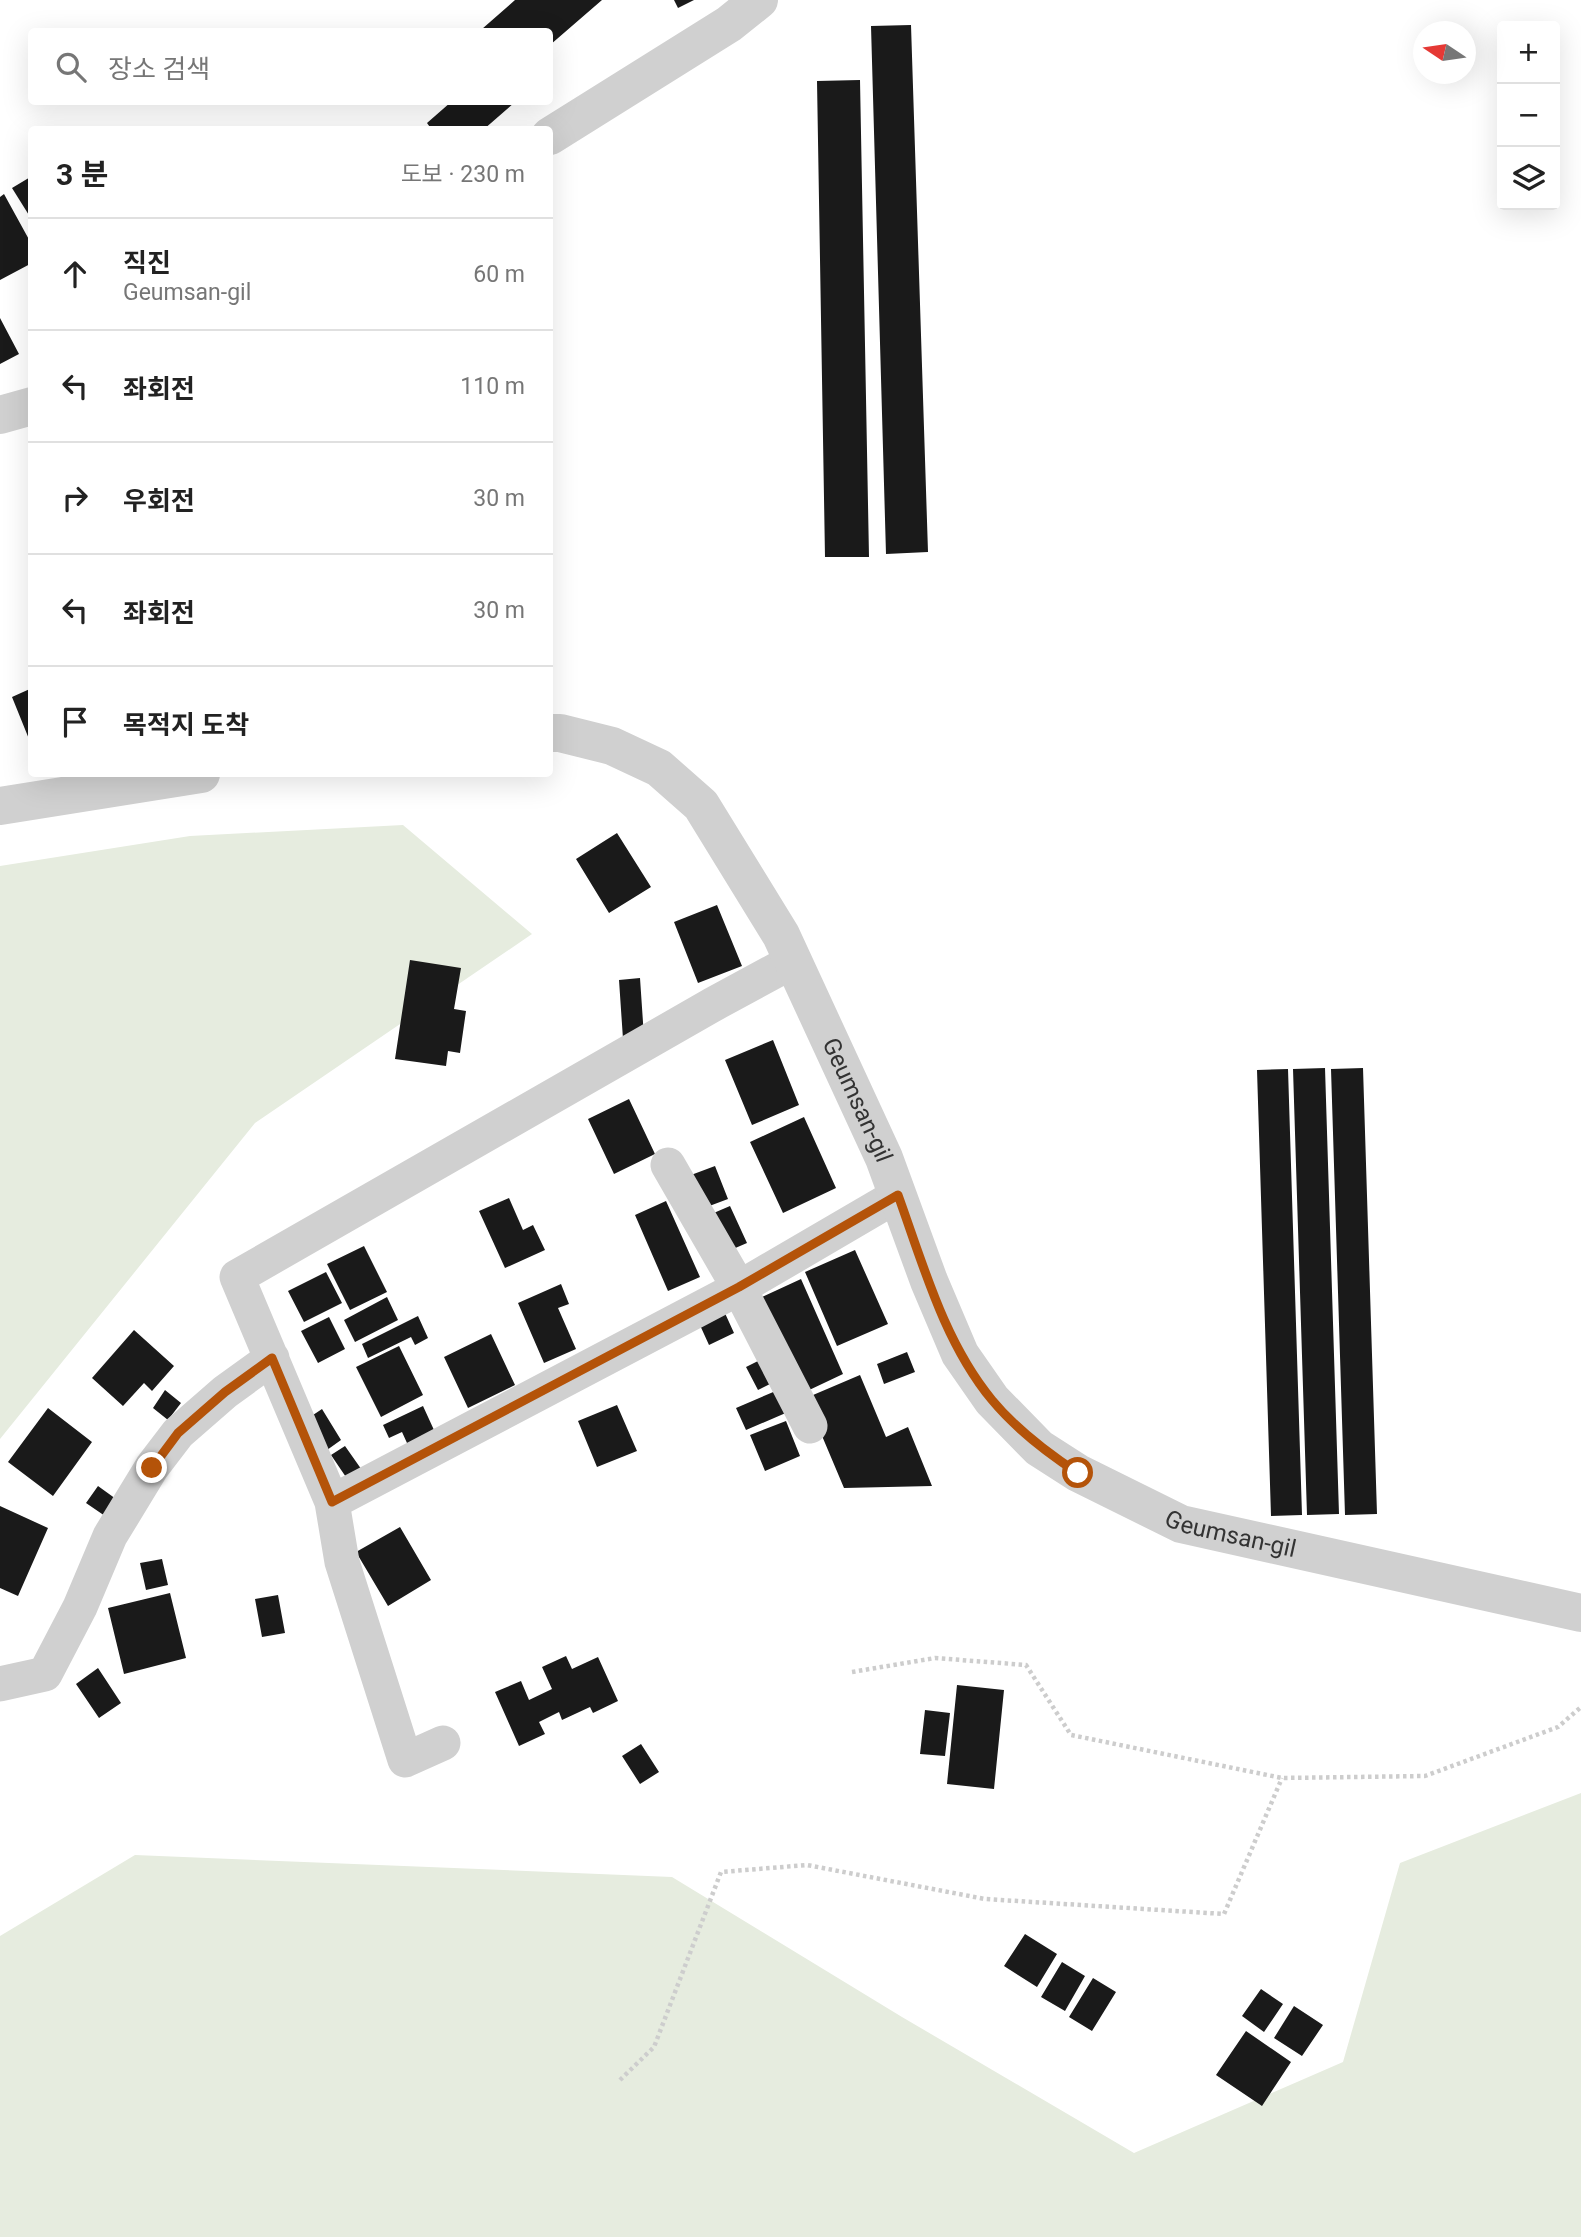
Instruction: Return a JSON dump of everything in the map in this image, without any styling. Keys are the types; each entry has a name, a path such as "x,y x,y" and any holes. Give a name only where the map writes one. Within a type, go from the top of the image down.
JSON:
{"street":[{"path":"553,134 729,24 760,0"},
{"path":"0,415 28,407"},
{"name":"Geumsan-gil","path":"553,733 612,747 659,768 701,805 781,935 884,1158 929,1281 960,1354 992,1400 1040,1448 1078,1473 1181,1524 1581,1613"},
{"path":"0,806 182,777"},
{"path":"443,1743 405,1759 342,1562 332,1502 237,1277 793,961"},
{"path":"668,1164 739,1287 810,1426"},
{"path":"332,1502 739,1287 898,1195"},
{"path":"0,1684 45,1674 80,1606 110,1536 152,1468 178,1433 225,1392 272,1358"}],"path":[{"path":"852,1672 935,1658 1027,1665 1071,1735 1282,1779 1425,1776 1559,1727 1581,1707"},
{"path":"620,2080 654,2047 721,1872 807,1865 985,1899 1224,1914 1282,1779"}],"shaded area":[{"path":"403,825 532,934 255,1123 0,1439 0,866 190,836"},
{"path":"1581,1793 1581,2237 0,2237 0,1936 135,1855 672,1877 902,2017 1134,2153 1343,2062 1400,1863"}],"building":[{"path":"515,0 602,0 553,42 553,28 483,28"},
{"path":"674,0 694,0 678,8"},
{"path":"911,25 928,552 886,554 871,26"},
{"path":"860,80 869,557 825,557 817,81"},
{"path":"448,105 512,105 488,126 429,126 427,123"},
{"path":"28,178 28,214 12,188"},
{"path":"4,194 28,238 28,265 0,280 0,197"},
{"path":"0,318 19,354 0,364"},
{"path":"28,690 28,737 12,697"},
{"path":"617,833 651,887 609,913 576,859"},
{"path":"717,905 742,966 698,983 674,922"},
{"path":"410,960 461,968 454,1009 466,1011 460,1053 448,1051 446,1066 395,1059"},
{"path":"640,978 644,1037 623,1039 619,980"},
{"path":"773,1040 799,1105 752,1125 725,1060"},
{"path":"1325,1068 1339,1514 1307,1515 1293,1069"},
{"path":"1363,1068 1377,1514 1345,1515 1331,1069"},
{"path":"1288,1069 1302,1515 1271,1516 1257,1070"},
{"path":"629,1099 655,1154 614,1174 588,1119"},
{"path":"804,1117 836,1188 783,1213 750,1142"},
{"path":"715,1166 728,1199 704,1208 691,1175"},
{"path":"509,1198 523,1230 533,1225 545,1250 505,1268 479,1211"},
{"path":"666,1201 700,1277 668,1291 635,1215"},
{"path":"730,1206 747,1243 726,1252 709,1215"},
{"path":"364,1246 387,1292 350,1310 327,1264"},
{"path":"855,1250 888,1324 837,1346 805,1272"},
{"path":"326,1272 342,1303 304,1322 288,1291"},
{"path":"801,1279 843,1374 805,1392 762,1297"},
{"path":"561,1284 569,1304 558,1308 576,1349 544,1363 518,1303"},
{"path":"387,1297 398,1320 355,1342 344,1320"},
{"path":"724,1311 734,1333 709,1345 699,1323"},
{"path":"418,1316 428,1338 415,1345 411,1337 368,1358 362,1344"},
{"path":"329,1317 345,1349 318,1363 301,1331"},
{"path":"134,1330 174,1366 152,1391 144,1383 123,1406 92,1378"},
{"path":"491,1334 515,1385 468,1408 444,1357"},
{"path":"399,1346 423,1395 381,1417 356,1367"},
{"path":"907,1352 915,1372 884,1384 877,1364"},
{"path":"764,1358 776,1381 758,1390 746,1367"},
{"path":"860,1375 886,1437 908,1427 932,1486 844,1488 806,1398"},
{"path":"165,1390 181,1403 168,1420 153,1408"},
{"path":"778,1390 788,1412 746,1430 736,1408"},
{"path":"617,1405 637,1451 597,1467 578,1421"},
{"path":"423,1406 439,1441 412,1454 402,1432 389,1438 383,1425"},
{"path":"48,1408 92,1442 53,1496 8,1462"},
{"path":"322,1409 341,1440 327,1450 307,1419"},
{"path":"786,1421 800,1456 765,1471 750,1435"},
{"path":"345,1446 364,1473 350,1483 331,1455"},
{"path":"98,1486 116,1499 105,1516 86,1503"},
{"path":"0,1506 48,1528 18,1596 0,1588"},
{"path":"400,1527 431,1580 388,1606 356,1552"},
{"path":"162,1559 168,1585 146,1590 140,1563"},
{"path":"170,1593 186,1658 124,1674 108,1608"},
{"path":"278,1595 285,1633 262,1637 255,1599"},
{"path":"566,1656 572,1669 598,1657 618,1701 593,1713 590,1707 562,1720 559,1712 539,1722 545,1734 519,1746 495,1692 521,1681 529,1700 552,1689 542,1667"},
{"path":"98,1668 121,1703 99,1718 76,1684"},
{"path":"957,1685 1004,1690 994,1789 947,1784"},
{"path":"925,1710 950,1713 945,1756 920,1754"},
{"path":"641,1744 659,1772 640,1784 622,1756"},
{"path":"1025,1934 1057,1954 1037,1987 1004,1966"},
{"path":"1062,1962 1085,1976 1065,2011 1041,1997"},
{"path":"1093,1978 1116,1992 1092,2031 1069,2017"},
{"path":"1261,1989 1283,2004 1264,2032 1242,2016"},
{"path":"1294,2006 1323,2025 1302,2056 1274,2038"},
{"path":"1246,2031 1291,2062 1262,2106 1216,2075"}],"route":[{"path":"152,1468 178,1433 225,1392 272,1358 332,1502 739,1287 898,1195 929,1281 960,1354 992,1400 1040,1448 1078,1473"}]}
